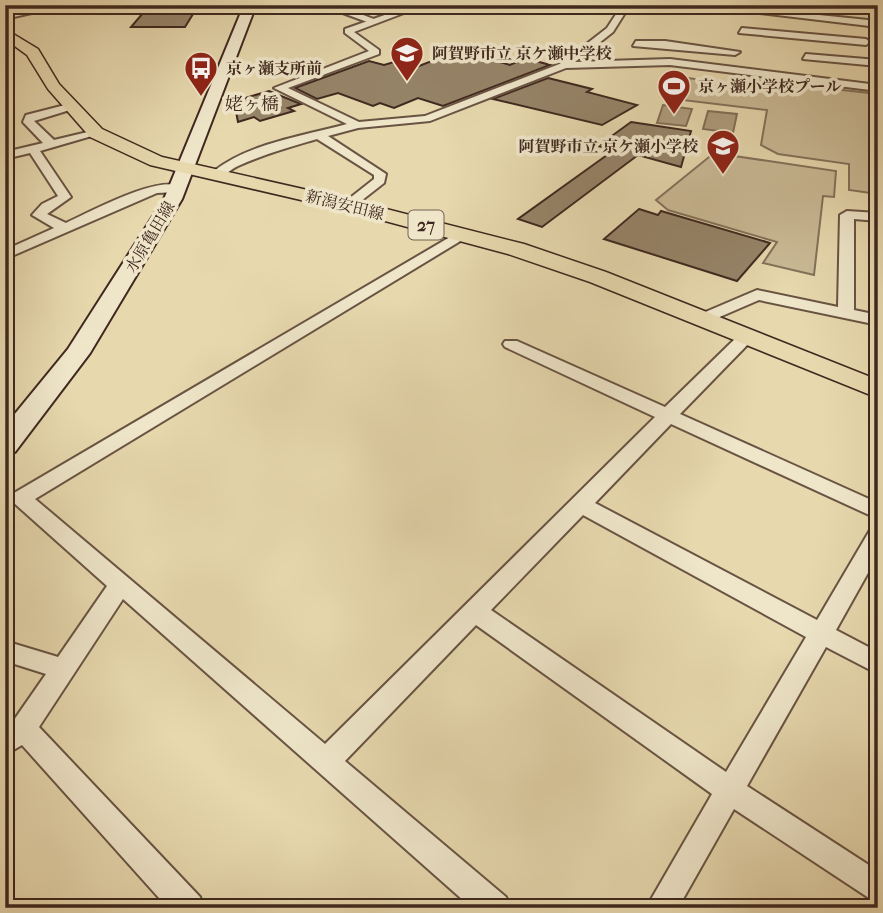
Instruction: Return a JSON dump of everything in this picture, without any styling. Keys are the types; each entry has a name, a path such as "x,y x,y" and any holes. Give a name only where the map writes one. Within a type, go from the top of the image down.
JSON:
{"main road":[{"name":"水原亀田線","path":"5,445 78,353 134,266 181,178 250,5"},
{"name":"新潟安田線","path":"5,33 33,51 52,86 96,134 156,161 181,178 218,174 462,234 598,277 878,390"}],"street":[{"path":"5,16 38,7 62,5"},
{"path":"326,5 374,21"},
{"path":"357,125 279,88 376,51 348,31 421,5"},
{"path":"218,174 228,166 262,151 357,125 426,119 471,104 565,65 614,31 626,5"},
{"path":"695,5 878,24"},
{"path":"728,71 746,11"},
{"path":"805,80 809,18"},
{"path":"742,31 866,42"},
{"path":"627,38 636,44 665,44 735,52"},
{"path":"626,63 636,44"},
{"path":"806,57 878,63"},
{"path":"565,65 670,62 878,89"},
{"path":"51,144 28,122 30,117 69,107"},
{"path":"5,156 96,134"},
{"path":"321,137 380,174 380,180 347,205"},
{"path":"33,149 65,197 39,215 66,229"},
{"path":"5,255 181,178"},
{"path":"846,312 848,215 878,216"},
{"path":"462,234 21,498 495,908"},
{"path":"702,319 757,295 878,320"},
{"path":"326,761 747,336"},
{"path":"511,344 878,512"},
{"path":"580,504 878,664"},
{"path":"661,908 878,536"},
{"path":"121,584 14,735 189,908"},
{"path":"474,611 729,790 878,889"},
{"path":"5,651 63,669"}],"shaded area":[{"path":"680,77 741,85 745,79 878,94 878,194 849,190 849,164 778,154 761,145 767,110 666,98"},
{"name":"京ヶ瀬小学校プール","path":"663,105 692,109 686,126 657,123"},
{"path":"708,111 737,114 733,133 703,129"},
{"path":"714,153 836,171 834,197 823,196 814,275 763,263 777,242 668,210 656,200"}],"building":[{"path":"149,6 198,6 185,27 131,27"},
{"name":"阿賀野市立 京ケ瀬中学校","path":"460,50 510,65 525,58 550,65 443,106 418,98 394,108 380,103 373,106 338,93 317,99 295,88 369,61 384,65 394,62 414,68"},
{"path":"548,78 592,89 587,92 637,105 602,125 493,99"},
{"path":"269,91 301,104 288,108 294,111 260,121 254,117 238,122 235,107 228,103"},
{"path":"631,122 691,131 681,167 638,155 542,227 518,219 614,150 598,146"},
{"path":"639,209 658,215 661,211 770,243 737,281 604,239"}],"place":[{"name":"阿賀野市立 京ケ瀬中学校","path":"407,83"},
{"name":"京ヶ瀬支所前","path":"201,98"},
{"name":"京ヶ瀬小学校プール","path":"674,116"},
{"name":"阿賀野市立 京ケ瀬小学校","path":"723,176"}],"district":[{"name":"姥ヶ橋","path":"252,104"}]}
